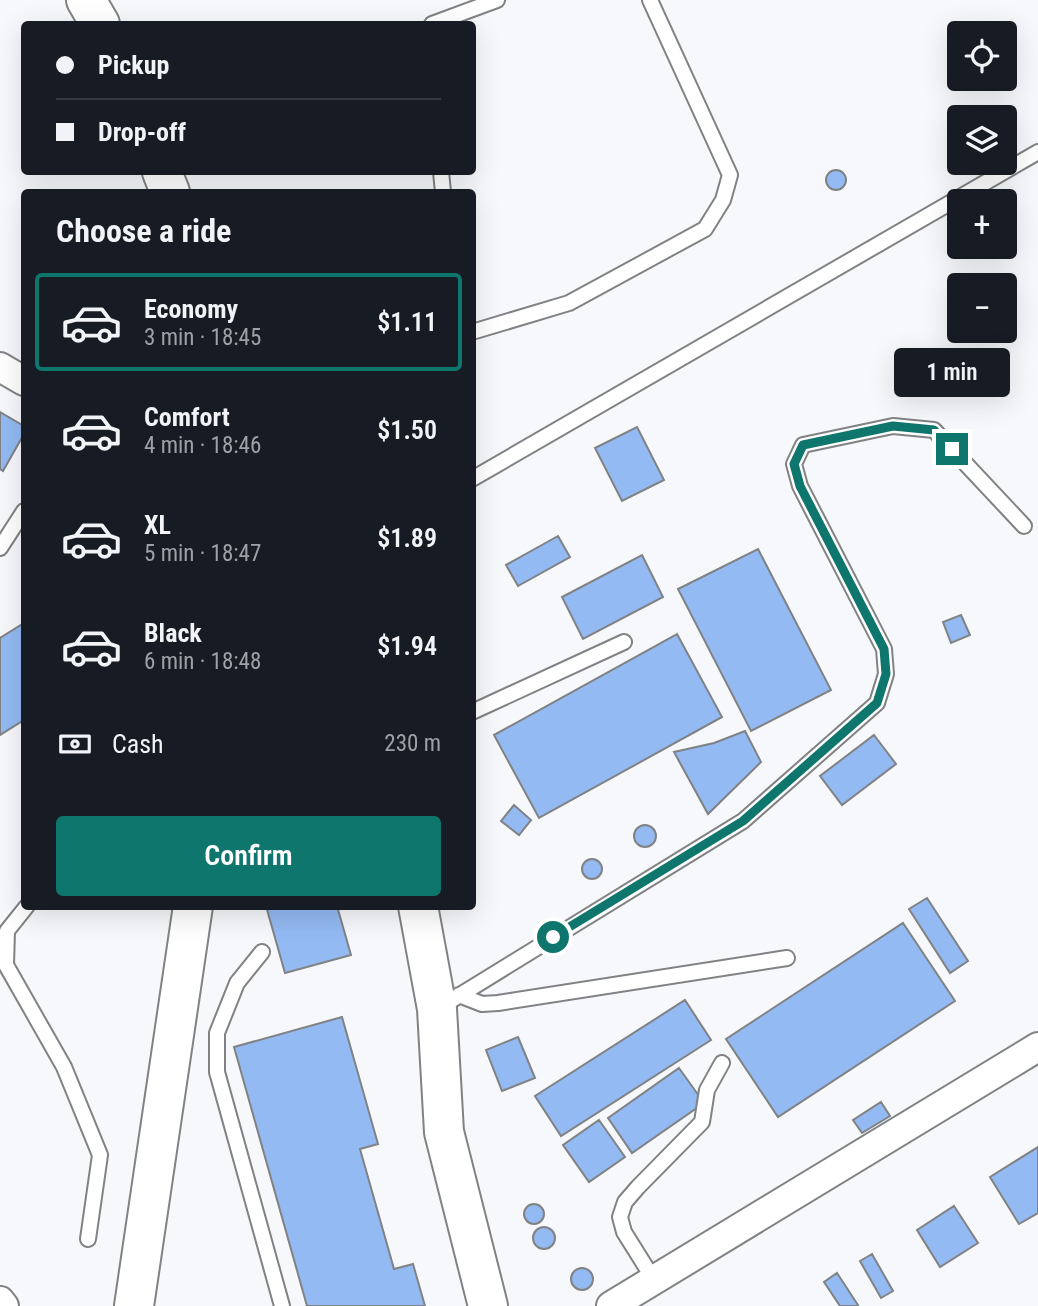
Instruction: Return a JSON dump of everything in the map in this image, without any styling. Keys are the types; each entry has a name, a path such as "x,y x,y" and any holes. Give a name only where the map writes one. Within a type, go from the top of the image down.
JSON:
{"main road":[{"path":"86,0 98,21"},
{"path":"134,1306 192,910"},
{"path":"419,910 448,1002 444,1132 488,1306"}],"street":[{"path":"0,367 21,379"},
{"path":"611,1306 1038,1047"},
{"path":"0,1301 4,1306"}],"lane":[{"path":"440,21 497,0"},
{"path":"476,331 569,303 705,229 723,200 730,175 650,0"},
{"path":"476,477 1038,152"},
{"path":"448,1002 743,821 877,703 886,674 884,649 800,486 794,464 803,445 893,426 934,430 1024,526"},
{"path":"0,548 21,516"},
{"path":"476,710 624,642"},
{"path":"24,910 7,931 6,965 64,1067 100,1155 88,1239"},
{"path":"261,952 237,983 217,1033 217,1072 282,1306"},
{"path":"448,1002 498,1003 787,958"},
{"path":"654,1280 624,1233 620,1217 625,1202 702,1122 707,1090 722,1063"}],"building":[{"path":"832,170 840,170 846,180 840,190 832,190 826,184 826,176"},
{"path":"0,412 21,424 21,439 3,471 0,469"},
{"path":"637,427 664,480 622,501 595,448"},
{"path":"558,536 570,557 518,586 506,565"},
{"path":"758,549 831,690 751,731 678,589"},
{"path":"642,555 663,597 583,639 562,597"},
{"path":"961,615 970,635 951,643 943,622"},
{"path":"21,625 21,722 0,735 0,638"},
{"path":"677,634 722,717 539,818 494,735"},
{"path":"745,731 761,762 708,814 674,752 714,743"},
{"path":"874,735 896,764 842,805 820,776"},
{"path":"514,805 531,820 519,835 501,821"},
{"path":"645,825 655,832 656,836 649,846 645,847 635,840 634,836 641,826"},
{"path":"588,859 596,859 602,869 596,879 588,879 582,873 582,865"},
{"path":"927,898 968,961 950,973 909,909"},
{"path":"267,910 338,910 351,955 285,973"},
{"path":"903,923 955,1001 778,1117 726,1039"},
{"path":"685,1000 711,1040 561,1136 535,1096"},
{"path":"342,1017 378,1144 360,1149 394,1269 413,1264 425,1306 307,1306 234,1047"},
{"path":"518,1037 535,1078 502,1091 486,1050"},
{"path":"679,1068 704,1103 632,1153 608,1118"},
{"path":"881,1102 890,1116 862,1133 853,1120"},
{"path":"599,1120 625,1157 589,1182 563,1145"},
{"path":"1038,1147 1038,1213 1019,1224 990,1177"},
{"path":"530,1204 538,1204 544,1214 538,1224 530,1224 524,1218 524,1210"},
{"path":"954,1206 978,1243 940,1267 917,1230"},
{"path":"544,1227 554,1234 555,1238 548,1248 544,1249 534,1242 533,1238 540,1228"},
{"path":"872,1254 893,1291 881,1298 860,1261"},
{"path":"582,1268 592,1275 593,1279 586,1289 582,1290 572,1283 571,1279 578,1269"},
{"path":"837,1273 858,1305 840,1306 824,1282"}],"route":[{"path":"553,937 743,821 877,703 886,674 884,649 800,486 794,464 803,445 893,426 934,430 952,449"}]}
